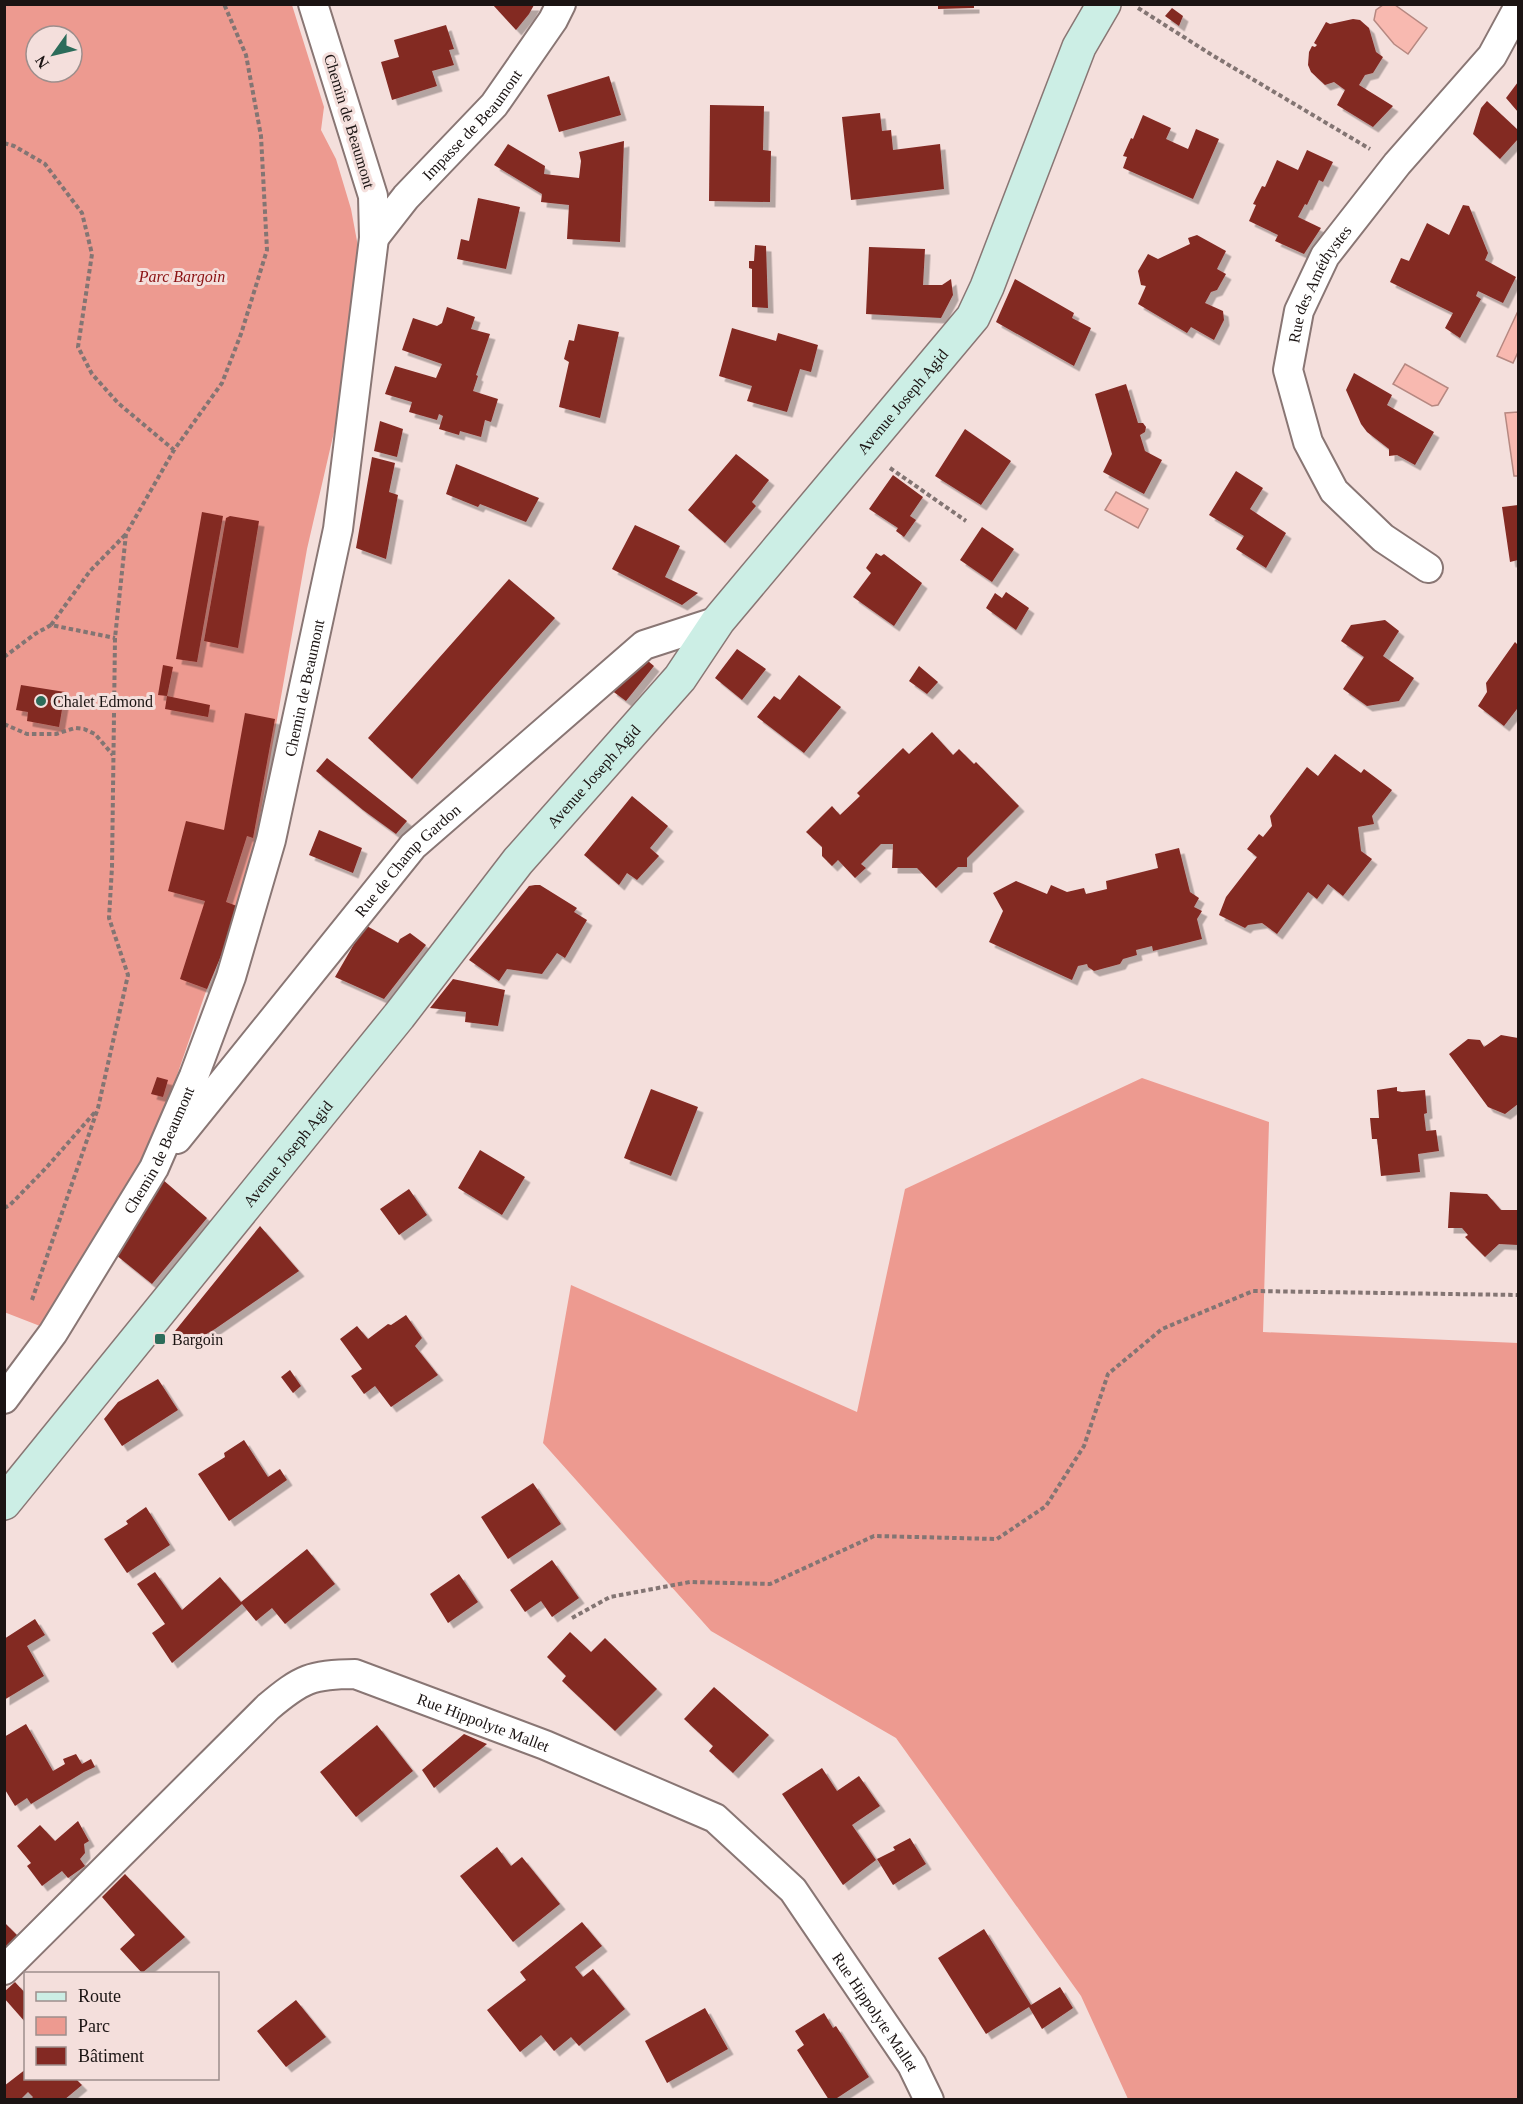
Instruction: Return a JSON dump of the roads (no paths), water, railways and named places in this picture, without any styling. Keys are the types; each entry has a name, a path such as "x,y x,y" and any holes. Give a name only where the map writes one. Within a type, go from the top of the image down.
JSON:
{"main road":[{"name":"Avenue Joseph Agid","path":"4,1503 399,1017 518,861 680,678 718,621 973,316 987,287 1079,47 1104,4"}],"street":[{"name":"Chemin de Beaumont","path":"4,1399 53,1333 154,1168 194,1076 231,977 272,840 338,529 374,238 373,196 313,4"},
{"name":"Impasse de Beaumont","path":"374,238 406,196 494,105 554,20 561,4"},
{"name":"Rue des Améthystes","path":"1428,568 1383,538 1334,491 1308,442 1288,370 1299,311 1325,256 1397,164 1492,56 1518,8"},
{"name":"Rue de Champ Gardon","path":"154,1168 413,846 644,645 718,621"},
{"name":"Rue Hippolyte Mallet","path":"4,1970 268,1707 292,1686 324,1674 355,1674 545,1745 715,1818 793,1890 912,2065 929,2100"}],"place":[{"name":"Chalet Edmond","path":"41,701"},
{"name":"Bargoin","path":"160,1339"}],"park label":[{"name":"Parc Bargoin","path":"182,276"}]}
